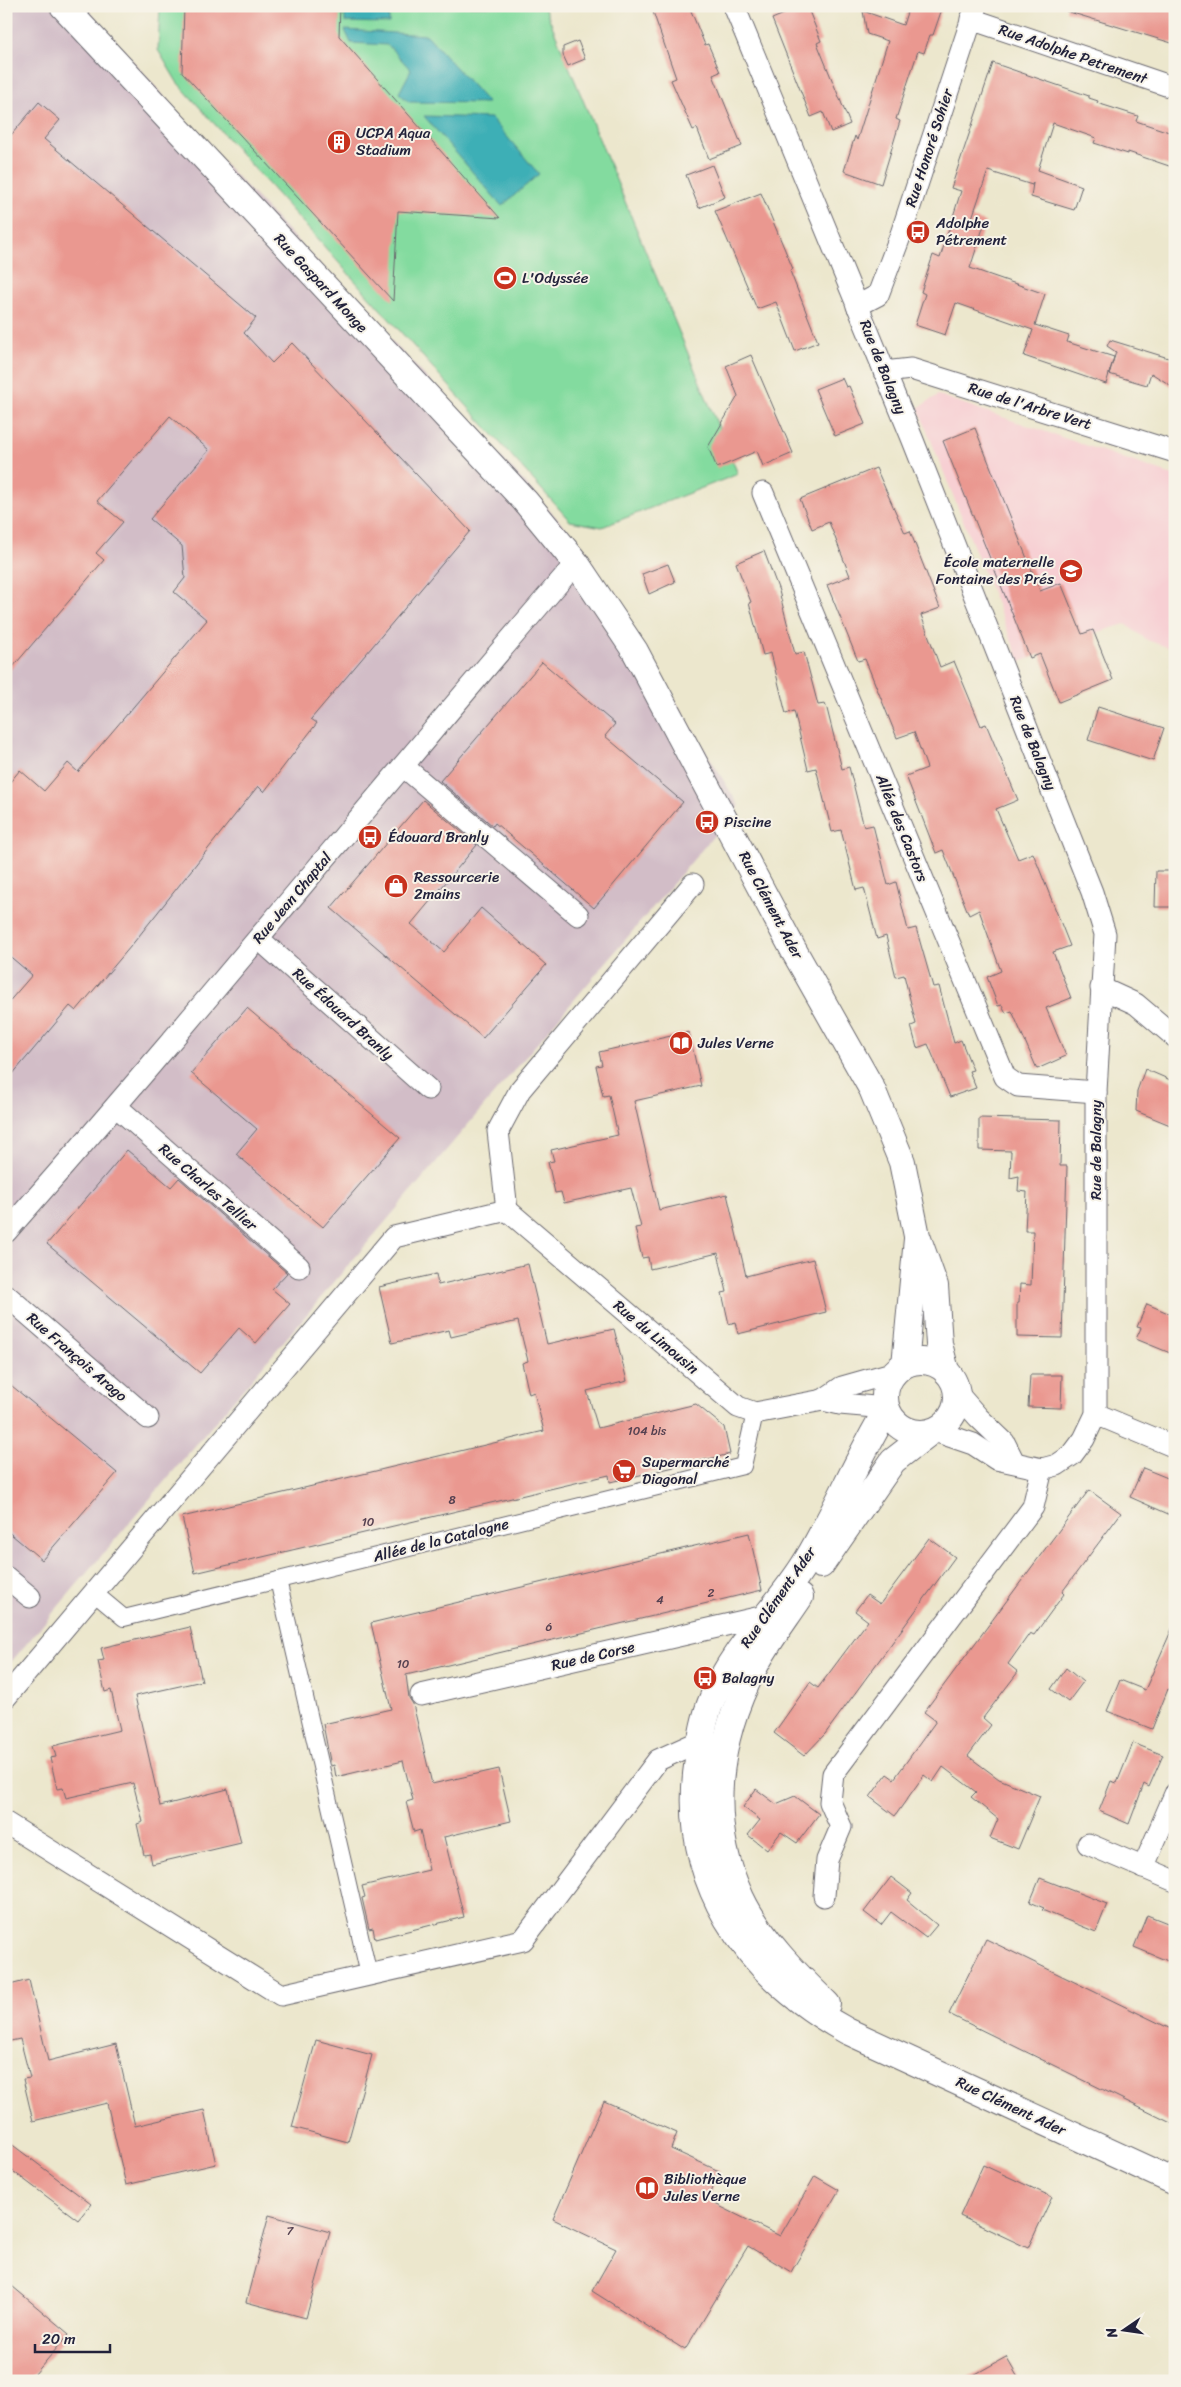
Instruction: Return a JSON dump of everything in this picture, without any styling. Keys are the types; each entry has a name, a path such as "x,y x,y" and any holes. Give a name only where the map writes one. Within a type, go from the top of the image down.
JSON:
{"street":[{"name":"Rue Gaspard Monge","path":"63,6 525,501 576,562"},
{"name":"Rue de Balagny","path":"734,6 884,372 1092,892 1105,934 1096,1092 1096,1414 1084,1439 1072,1456 1057,1465 1042,1469"},
{"name":"Rue Honoré Sohier","path":"857,306 878,295 901,234 973,13"},
{"name":"Rue Adolphe Petrement","path":"973,13 1175,88"},
{"name":"Rue de l'Arbre Vert","path":"884,372 911,369 1175,452"},
{"name":"Allée des Castors","path":"763,493 1005,1077 1018,1086 1096,1092"},
{"name":"Rue Jean Chaptal","path":"6,1232 117,1107 576,562"},
{"name":"Rue Clément Ader","path":"576,562 635,651 790,942 872,1089 902,1162 917,1236 935,1286 939,1344 951,1382"},
{"path":"403,766 578,915"},
{"path":"6,1697 394,1238 506,1210 498,1132 520,1090 693,884"},
{"name":"Rue Édouard Branly","path":"259,939 428,1089"},
{"path":"1101,988 1136,1004 1175,1037"},
{"name":"Rue Charles Tellier","path":"117,1107 299,1266"},
{"name":"Rue du Limousin","path":"506,1210 738,1407 754,1413"},
{"name":"Rue Clément Ader","path":"900,1368 917,1236"},
{"name":"Rue François Arago","path":"6,1295 148,1418"},
{"path":"823,1400 842,1386 922,1361 939,1366 978,1417 1004,1442 1014,1462"},
{"path":"824,1896 827,1860 841,1827 830,1802 833,1774 1033,1507 1042,1469 996,1459 973,1444 932,1432 913,1433 899,1426 886,1409 885,1388 900,1368"},
{"path":"932,1432 943,1426 954,1411 951,1382"},
{"path":"754,1413 823,1400 840,1404 886,1409"},
{"name":"Rue Clément Ader","path":"712,1745 704,1720 713,1695 765,1616 808,1560 886,1409"},
{"name":"Allée de la Catalogne","path":"94,1593 124,1618 743,1466 754,1413"},
{"path":"1096,1414 1175,1447"},
{"name":"Rue Clément Ader","path":"932,1432 893,1460 768,1645 712,1745 694,1788 696,1828 711,1884 721,1909 754,1958 784,1989 821,2016 848,2031 1175,2182"},
{"path":"6,1577 30,1597"},
{"path":"278,1580 369,1975"},
{"name":"Rue de Corse","path":"421,1695 765,1616"},
{"path":"6,1823 281,1995 523,1940 658,1760 712,1745"},
{"path":"1143,1868 1175,1794"},
{"path":"1088,1844 1175,1881"}],"shaded area":[{"path":"6,6 85,6 192,129 508,464 581,545 739,806 6,1668"},
{"name":"École maternelle Fontaine des Prés","path":"938,395 1175,476 1175,650 1147,640 1125,624 1083,637 1020,662 918,408"}],"green space":[{"name":"L'Odyssée","path":"160,6 544,6 738,474 602,527 570,521 177,82 158,50"}],"water":[{"path":"345,6 389,6 389,23 345,22"},
{"path":"345,30 427,35 488,103 409,102 399,93 411,70 388,45 351,43"},
{"path":"424,116 491,118 539,174 502,206"}],"building":[{"name":"UCPA Aqua Stadium","path":"184,6 340,6 339,36 500,218 398,211 393,301 182,72"},
{"path":"651,6 689,6 705,45 708,44 720,72 713,75 742,146 709,159 697,128 693,130 671,80 676,78"},
{"path":"807,6 821,41 817,43 850,124 831,132 823,112 811,117 772,19"},
{"path":"909,6 943,6 933,35 930,35 924,53 918,51 896,119 900,121 881,184 844,171 855,136 857,140 888,41 867,34 863,11 903,25"},
{"path":"1067,6 1175,6 1175,44 1066,11"},
{"path":"578,41 585,59 568,66 563,55 563,47"},
{"path":"993,63 1089,96 1089,98 1098,101 1097,103 1138,116 1136,121 1175,134 1175,168 1094,143 1096,138 1053,123 1038,170 1082,186 1074,210 1031,197 1033,183 1032,185 988,171 972,218 985,222 970,268 1045,294 1035,325 1069,336 1067,342 1114,357 1106,384 1024,356 1033,330 956,303 945,335 915,325 925,294 921,292 933,255 940,258 961,191 951,188"},
{"path":"39,102 60,120 44,139 256,318 244,333 272,363 292,343 470,531 311,719 317,723 264,792 258,786 131,946 76,1011 70,1006 6,1082 6,1005 32,975 6,953 6,787 20,770 44,791 68,763 78,772 207,620 174,592 185,578 182,546 150,519 209,450 170,416 97,501 123,522 96,553 104,560 6,675 6,141"},
{"path":"712,165 725,197 699,208 686,175"},
{"path":"761,193 793,269 790,271 818,342 795,351 776,302 757,309 715,211"},
{"path":"1110,340 1175,360 1175,388 1151,373 1147,385 1109,374 1116,352 1107,346"},
{"path":"751,355 793,453 763,466 757,451 717,468 708,447 738,396 726,366"},
{"path":"842,378 846,387 849,386 865,424 835,436 815,389"},
{"path":"975,428 1040,591 1061,583 1082,634 1093,630 1113,680 1059,702 1040,654 1030,658 943,441"},
{"path":"876,468 905,533 910,531 940,608 921,615 940,667 954,661 981,726 986,724 1018,800 996,809 1018,859 1033,853 1070,946 1053,952 1071,998 1046,1008 1066,1056 1037,1069 1012,1011 1006,1013 1002,1005 998,1006 987,977 1001,971 979,910 969,915 943,850 936,853 906,776 927,768 914,732 897,738 865,659 858,661 827,585 850,576 829,522 812,529 800,499"},
{"path":"764,551 779,591 795,654 804,652 818,705 825,704 827,709 842,769 849,767 864,827 873,825 888,885 896,882 908,930 916,928 933,987 939,986 954,1043 961,1040 973,1070 969,1071 976,1088 950,1097 928,1044 917,1048 911,1026 916,1024 904,975 896,977 886,936 877,939 864,888 856,890 841,830 832,832 816,768 808,770 794,711 786,714 771,653 763,655 749,603 751,602 736,563"},
{"path":"668,564 675,582 649,594 642,574"},
{"path":"542,662 615,724 605,736 683,802 594,908 495,823 493,826 440,781"},
{"path":"1098,707 1164,728 1153,761 1088,740"},
{"path":"423,800 477,845 411,924 444,952 481,908 546,965 483,1038 331,908"},
{"path":"1156,871 1175,871 1175,907 1155,907"},
{"path":"247,1008 400,1138 323,1227 236,1154 257,1129 191,1073"},
{"path":"689,1032 701,1086 634,1101 659,1210 727,1194 746,1276 813,1259 826,1312 738,1334 735,1322 729,1324 722,1293 727,1292 718,1253 650,1269 648,1257 642,1258 635,1228 641,1227 631,1188 564,1203 561,1192 555,1193 548,1162 554,1161 551,1150 618,1135 609,1095 603,1096 596,1066 602,1065 599,1052"},
{"path":"1145,1069 1175,1082 1175,1127 1136,1111 1137,1091"},
{"path":"979,1118 1061,1120 1060,1166 1067,1166 1062,1338 1017,1337 1017,1303 1019,1303 1020,1284 1031,1285 1033,1231 1025,1231 1027,1192 1018,1191 1019,1176 1010,1178 1011,1151 979,1150"},
{"path":"127,1150 171,1187 179,1178 287,1273 272,1289 290,1304 256,1343 239,1328 200,1373 47,1244"},
{"path":"528,1264 547,1344 614,1329 627,1381 587,1391 598,1428 696,1404 724,1427 730,1454 610,1482 609,1475 195,1573 182,1517 544,1431 534,1392 529,1394 522,1363 528,1361 518,1321 451,1337 449,1330 392,1343 379,1287 436,1274 438,1285"},
{"path":"1147,1304 1175,1316 1175,1355 1136,1339 1141,1328 1137,1327"},
{"path":"1030,1375 1062,1375 1061,1408 1028,1407"},
{"path":"6,1381 117,1473 42,1560 6,1530"},
{"path":"1143,1468 1175,1481 1175,1517 1130,1497"},
{"path":"1089,1490 1121,1513 1062,1592 1064,1594 1034,1635 1030,1633 1008,1664 1018,1672 983,1718 991,1725 968,1756 999,1779 1040,1796 1018,1849 990,1838 998,1819 971,1797 976,1792 943,1767 933,1782 924,1775 895,1816 870,1797 887,1774 894,1779 936,1721 924,1712"},
{"path":"749,1533 762,1590 406,1675 409,1698 413,1704 432,1784 499,1769 511,1821 444,1837 464,1917 375,1939 373,1928 369,1929 362,1898 365,1897 362,1886 429,1870 420,1830 414,1832 406,1802 413,1800 403,1761 336,1777 334,1765 331,1766 323,1724 391,1709 371,1623"},
{"path":"929,1538 955,1557 825,1734 804,1756 774,1733 810,1682 818,1688 868,1621 855,1611 867,1595 880,1604"},
{"path":"1175,1622 1175,1692 1168,1689 1152,1729 1107,1711 1120,1680 1145,1690"},
{"path":"190,1627 202,1681 135,1696 160,1806 228,1789 241,1843 152,1864 150,1854 144,1855 137,1824 143,1822 133,1783 66,1798 63,1788 57,1789 50,1758 56,1757 53,1746 120,1730 111,1690 105,1692 98,1661 104,1660 101,1648"},
{"path":"1066,1668 1083,1682 1068,1702 1051,1689"},
{"path":"1133,1743 1163,1755 1149,1787 1144,1784 1129,1824 1099,1811 1111,1781 1117,1783"},
{"path":"756,1789 776,1804 795,1796 819,1814 797,1843 781,1832 767,1850 748,1835 760,1820 743,1807"},
{"path":"891,1877 912,1893 907,1900 937,1925 926,1938 891,1912 881,1925 864,1912"},
{"path":"1040,1878 1107,1904 1096,1932 1042,1910 1044,1908 1030,1902"},
{"path":"1147,1915 1175,1926 1175,1964 1134,1947"},
{"path":"986,1939 1175,2031 1175,2125 949,2014"},
{"path":"29,1980 48,2061 116,2044 135,2126 204,2110 216,2164 126,2185 107,2103 33,2121 23,2079 30,2078 20,2039 6,2042 6,1986"},
{"path":"316,2040 372,2055 348,2142 292,2127"},
{"path":"604,2101 677,2133 671,2149 719,2171 707,2200 780,2236 815,2176 839,2190 791,2272 748,2246 685,2350 592,2291 616,2249 553,2219"},
{"path":"6,2140 91,2204 78,2220 6,2166"},
{"path":"983,2165 1052,2197 1028,2248 960,2216"},
{"path":"269,2215 330,2232 306,2318 246,2302"},
{"path":"6,2281 69,2334 29,2381 6,2381"},
{"path":"1006,2357 1020,2381 963,2381"}],"place":[{"name":"UCPA Aqua Stadium","path":"339,142"},
{"name":"Adolphe Pétrement","path":"918,232"},
{"name":"L'Odyssée","path":"505,278"},
{"name":"École maternelle Fontaine des Prés","path":"1071,571"},
{"name":"Piscine","path":"707,822"},
{"name":"Édouard Branly","path":"370,837"},
{"name":"Ressourcerie 2mains","path":"396,886"},
{"name":"Jules Verne","path":"681,1043"},
{"name":"Supermarché Diagonal","path":"624,1471"},
{"name":"Balagny","path":"705,1678"},
{"name":"Bibliothèque Jules Verne","path":"647,2188"}]}
